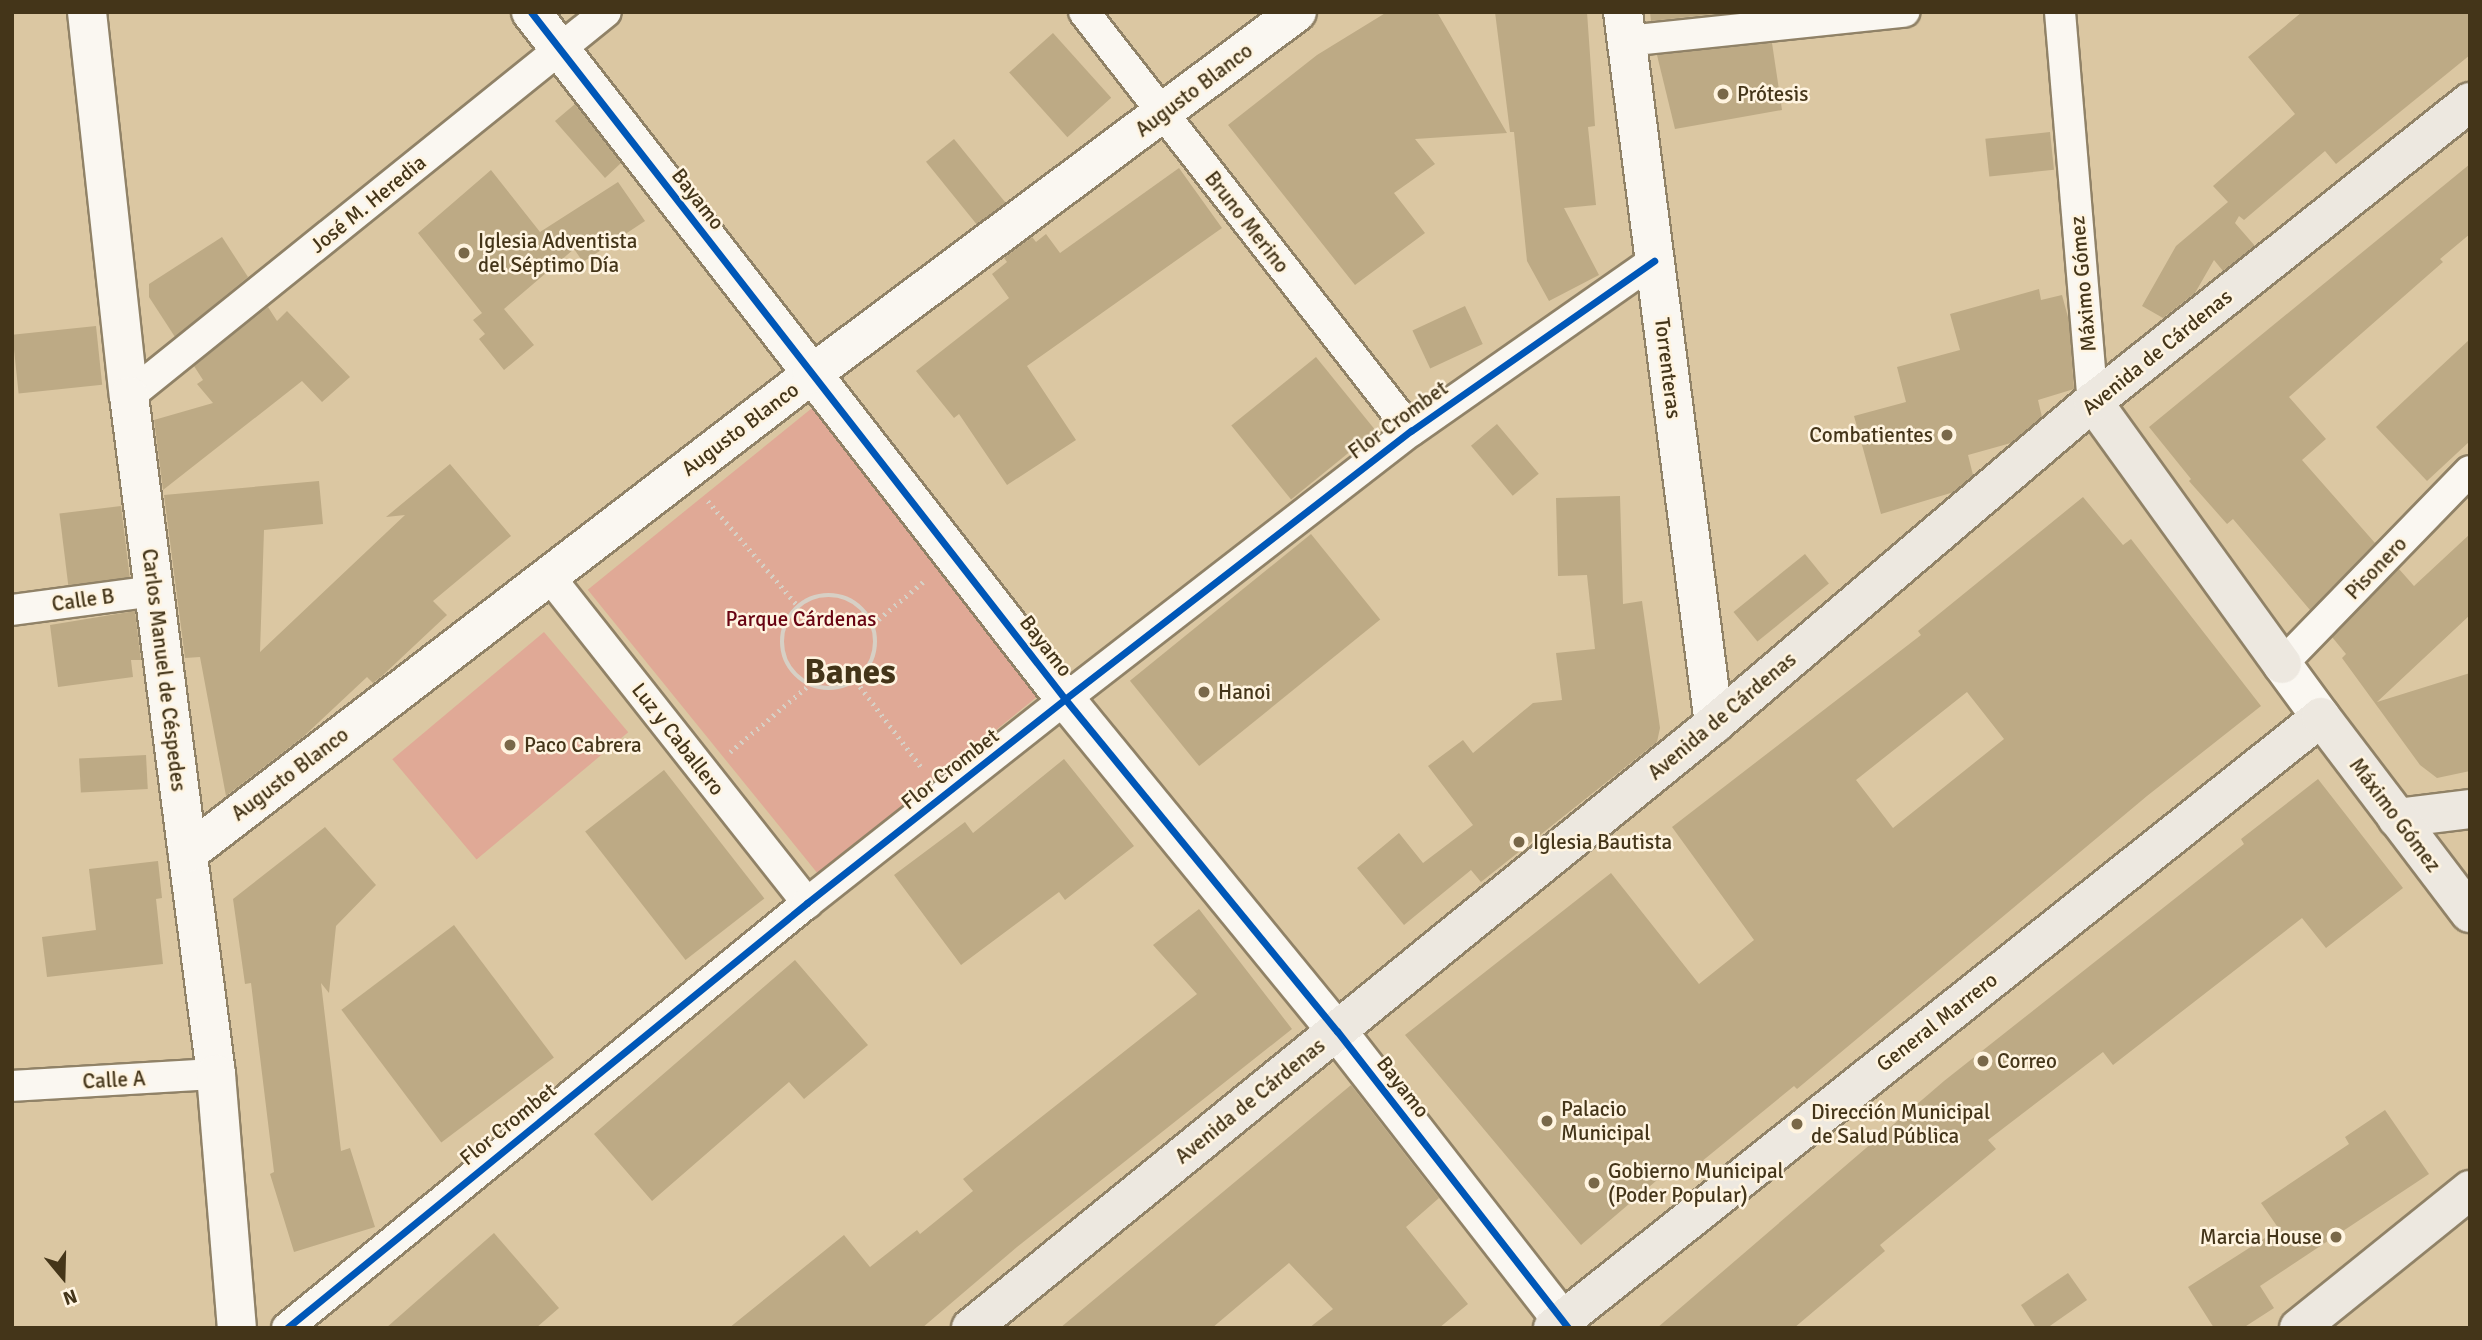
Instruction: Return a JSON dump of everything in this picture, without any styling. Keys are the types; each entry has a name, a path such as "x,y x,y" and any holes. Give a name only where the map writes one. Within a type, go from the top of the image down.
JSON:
{"main road":[{"name":"Avenida de Cárdenas","path":"971,1328 1714,724 2093,402 2470,102"},
{"path":"2093,402 2282,664"},
{"name":"Máximo Gómez","path":"2321,716 2470,914"},
{"name":"General Marrero","path":"1561,1325 2321,716"},
{"path":"2397,818 2470,809"},
{"path":"2300,1328 2470,1190"}],"street":[{"name":"Carlos Manuel de Céspedes","path":"87,12 129,396 216,1074 237,1328"},
{"name":"Bayamo","path":"531,12 1065,699 1337,1031 1561,1325"},
{"name":"José M. Heredia","path":"129,396 606,12"},
{"name":"Bruno Merino","path":"1084,12 1411,430"},
{"name":"Augusto Blanco","path":"188,853 812,374 1297,12"},
{"path":"1625,27 1904,12"},
{"name":"Máximo Gómez","path":"2060,12 2093,402"},
{"name":"Torrenteras","path":"1625,27 1714,724"},
{"name":"Flor Crombet","path":"287,1328 807,903 1065,699 1411,430 1654,261"},
{"name":"Pisonero","path":"2282,664 2470,471"},
{"name":"Luz y Caballero","path":"549,576 807,903"},
{"name":"Calle B","path":"12,610 154,591"},
{"path":"2282,664 2321,716"},
{"name":"Calle A","path":"12,1086 216,1074"}],"path":[{"path":"684,472 798,607"},
{"path":"873,624 954,556"},
{"path":"822,596 843,597 865,612 873,624 876,645 874,656 856,681 828,689 810,685 789,668 782,646 786,623 798,607 822,596"},
{"path":"856,681 944,796"},
{"path":"704,773 810,685"}],"green space":[{"name":"Parque Cárdenas","path":"817,404 1047,688 818,874 588,590"},
{"name":"Paco Cabrera","path":"544,632 628,732 477,860 392,759"}],"building":[{"path":"1387,12 1437,12 1507,133 1415,139 1435,164 1394,193 1425,233 1355,285 1228,125 1317,55"},
{"path":"1495,12 1587,12 1595,126 1588,127 1596,205 1564,208 1599,275 1549,301 1527,261 1514,132 1510,132"},
{"path":"1650,12 1733,12 1651,21"},
{"path":"2302,12 2470,12 2470,55 2336,164 2325,151 2244,220 2239,216 2235,223 2255,246 2223,271 2214,260 2195,293 2163,318 2142,306 2176,246 2228,202 2213,186 2295,114 2248,57"},
{"path":"1053,33 1111,98 1067,137 1009,72"},
{"name":"Prótesis","path":"1772,43 1782,110 1675,129 1657,55"},
{"path":"575,104 621,163 605,178 555,121"},
{"path":"2050,132 2054,170 1989,177 1985,139"},
{"path":"954,139 1006,203 978,225 926,162"},
{"path":"2470,164 2470,234 2440,259 2443,262 2289,397 2326,439 2302,460 2375,543 2310,610 2233,519 2227,524 2189,481 2191,479 2149,427"},
{"path":"1179,168 1222,228 1027,366 1076,440 1007,485 959,414 954,418 916,371 1009,298 992,274 1007,262 1004,258 1032,237 1036,242 1046,234 1060,253"},
{"path":"491,170 540,232 618,182 645,221 583,262 574,249 504,309 534,345 504,370 479,339 485,334 473,320 482,313 418,233"},
{"path":"222,237 248,277 175,337 149,297 149,284"},
{"path":"2039,289 2041,300 2062,295 2069,321 2074,389 2038,400 2042,417 2011,443 1968,455 1973,475 1954,492 1881,514 1854,416 1906,402 1897,367 1960,350 1950,314"},
{"path":"1465,306 1483,344 1430,369 1412,331"},
{"path":"268,307 277,321 287,311 350,377 322,402 302,381 163,490 154,420 213,403 197,384 203,380 194,366"},
{"path":"96,326 102,385 19,393 12,335"},
{"path":"2470,339 2470,441 2427,481 2376,427"},
{"path":"1316,357 1376,431 1291,499 1231,426"},
{"path":"1497,424 1539,474 1513,496 1471,446"},
{"path":"450,464 511,536 433,601 447,615 382,676 373,683 367,677 303,737 226,796 200,657 185,658 164,495 319,481 323,524 264,530 260,652 405,515 386,517"},
{"path":"1620,496 1623,604 1642,601 1660,728 1657,742 1481,882 1471,870 1404,925 1357,868 1399,833 1423,863 1473,825 1428,766 1463,740 1473,753 1533,703 1562,700 1556,653 1595,649 1587,575 1558,576 1556,498"},
{"path":"2083,497 2123,545 2131,539 2261,706 2147,796 1797,1089 1794,1086 1679,1180 1670,1169 1581,1245 1405,1035 1611,873 1699,984 1754,940 1672,827 1921,635 1918,631","holes":["1967,692 2004,739 1893,828 1856,780"]},
{"path":"121,506 130,577 68,585 59,514"},
{"path":"1311,534 1380,619 1199,766 1130,681"},
{"path":"2470,534 2470,615 2377,702 2470,673 2470,771 2437,778 2420,765 2342,658 2346,654 2332,637 2399,569 2414,586"},
{"path":"1805,554 1829,584 1757,641 1734,612"},
{"path":"135,611 141,660 131,660 133,677 58,687 50,625"},
{"path":"146,755 148,789 81,792 79,759"},
{"path":"1064,759 1134,846 1065,900 1059,892 961,965 894,875 965,822 973,833"},
{"path":"664,770 764,898 686,960 585,832"},
{"path":"2318,779 2403,888 2326,948 2302,918 2113,1065 2103,1052 1988,1140 1996,1149 1880,1245 1885,1251 1794,1328 1657,1328 1944,1081 2244,844 2241,839"},
{"path":"325,827 376,885 336,926 329,993 321,983 341,1151 350,1148 375,1227 294,1252 270,1174 274,1172 251,983 245,984 233,899"},
{"path":"158,861 162,898 156,899 163,964 47,977 42,937 96,930 89,869"},
{"path":"1199,909 1292,1029 1017,1247 922,1328 729,1328 844,1235 870,1267 917,1230 920,1234 973,1191 963,1179 1197,994 1153,945"},
{"path":"454,925 554,1058 441,1142 341,1010"},
{"path":"795,960 868,1045 804,1099 789,1082 652,1201 594,1134"},
{"path":"1351,1085 1439,1198 1406,1227 1468,1304 1439,1328 1309,1328 1333,1309 1289,1263 1212,1328 1060,1328"},
{"path":"2385,1110 2429,1174 2260,1286 2274,1308 2243,1328 2214,1328 2188,1287 2279,1229 2261,1203 2349,1144 2345,1137"},
{"path":"494,1233 559,1308 536,1328 386,1328"},
{"path":"2068,1273 2087,1300 2047,1328 2036,1328 2021,1305"}],"cycle path":[{"path":"531,12 1065,699 1337,1031 1568,1328"},
{"path":"287,1328 807,903 1065,699 1411,431 1654,261"}],"place":[{"name":"Prótesis","path":"1723,94"},
{"name":"Iglesia Adventista del Séptimo Día","path":"464,253"},
{"name":"Combatientes","path":"1947,435"},
{"name":"Hanoi","path":"1204,692"},
{"name":"Paco Cabrera","path":"510,745"},
{"name":"Iglesia Bautista","path":"1519,842"},
{"name":"Correo","path":"1983,1061"},
{"name":"Palacio Municipal","path":"1547,1121"},
{"name":"Dirección Municipal de Salud Pública","path":"1797,1124"},
{"name":"Gobierno Municipal (Poder Popular)","path":"1594,1183"},
{"name":"Marcia House","path":"2336,1237"}],"district":[{"name":"Banes","path":"850,672"}]}
